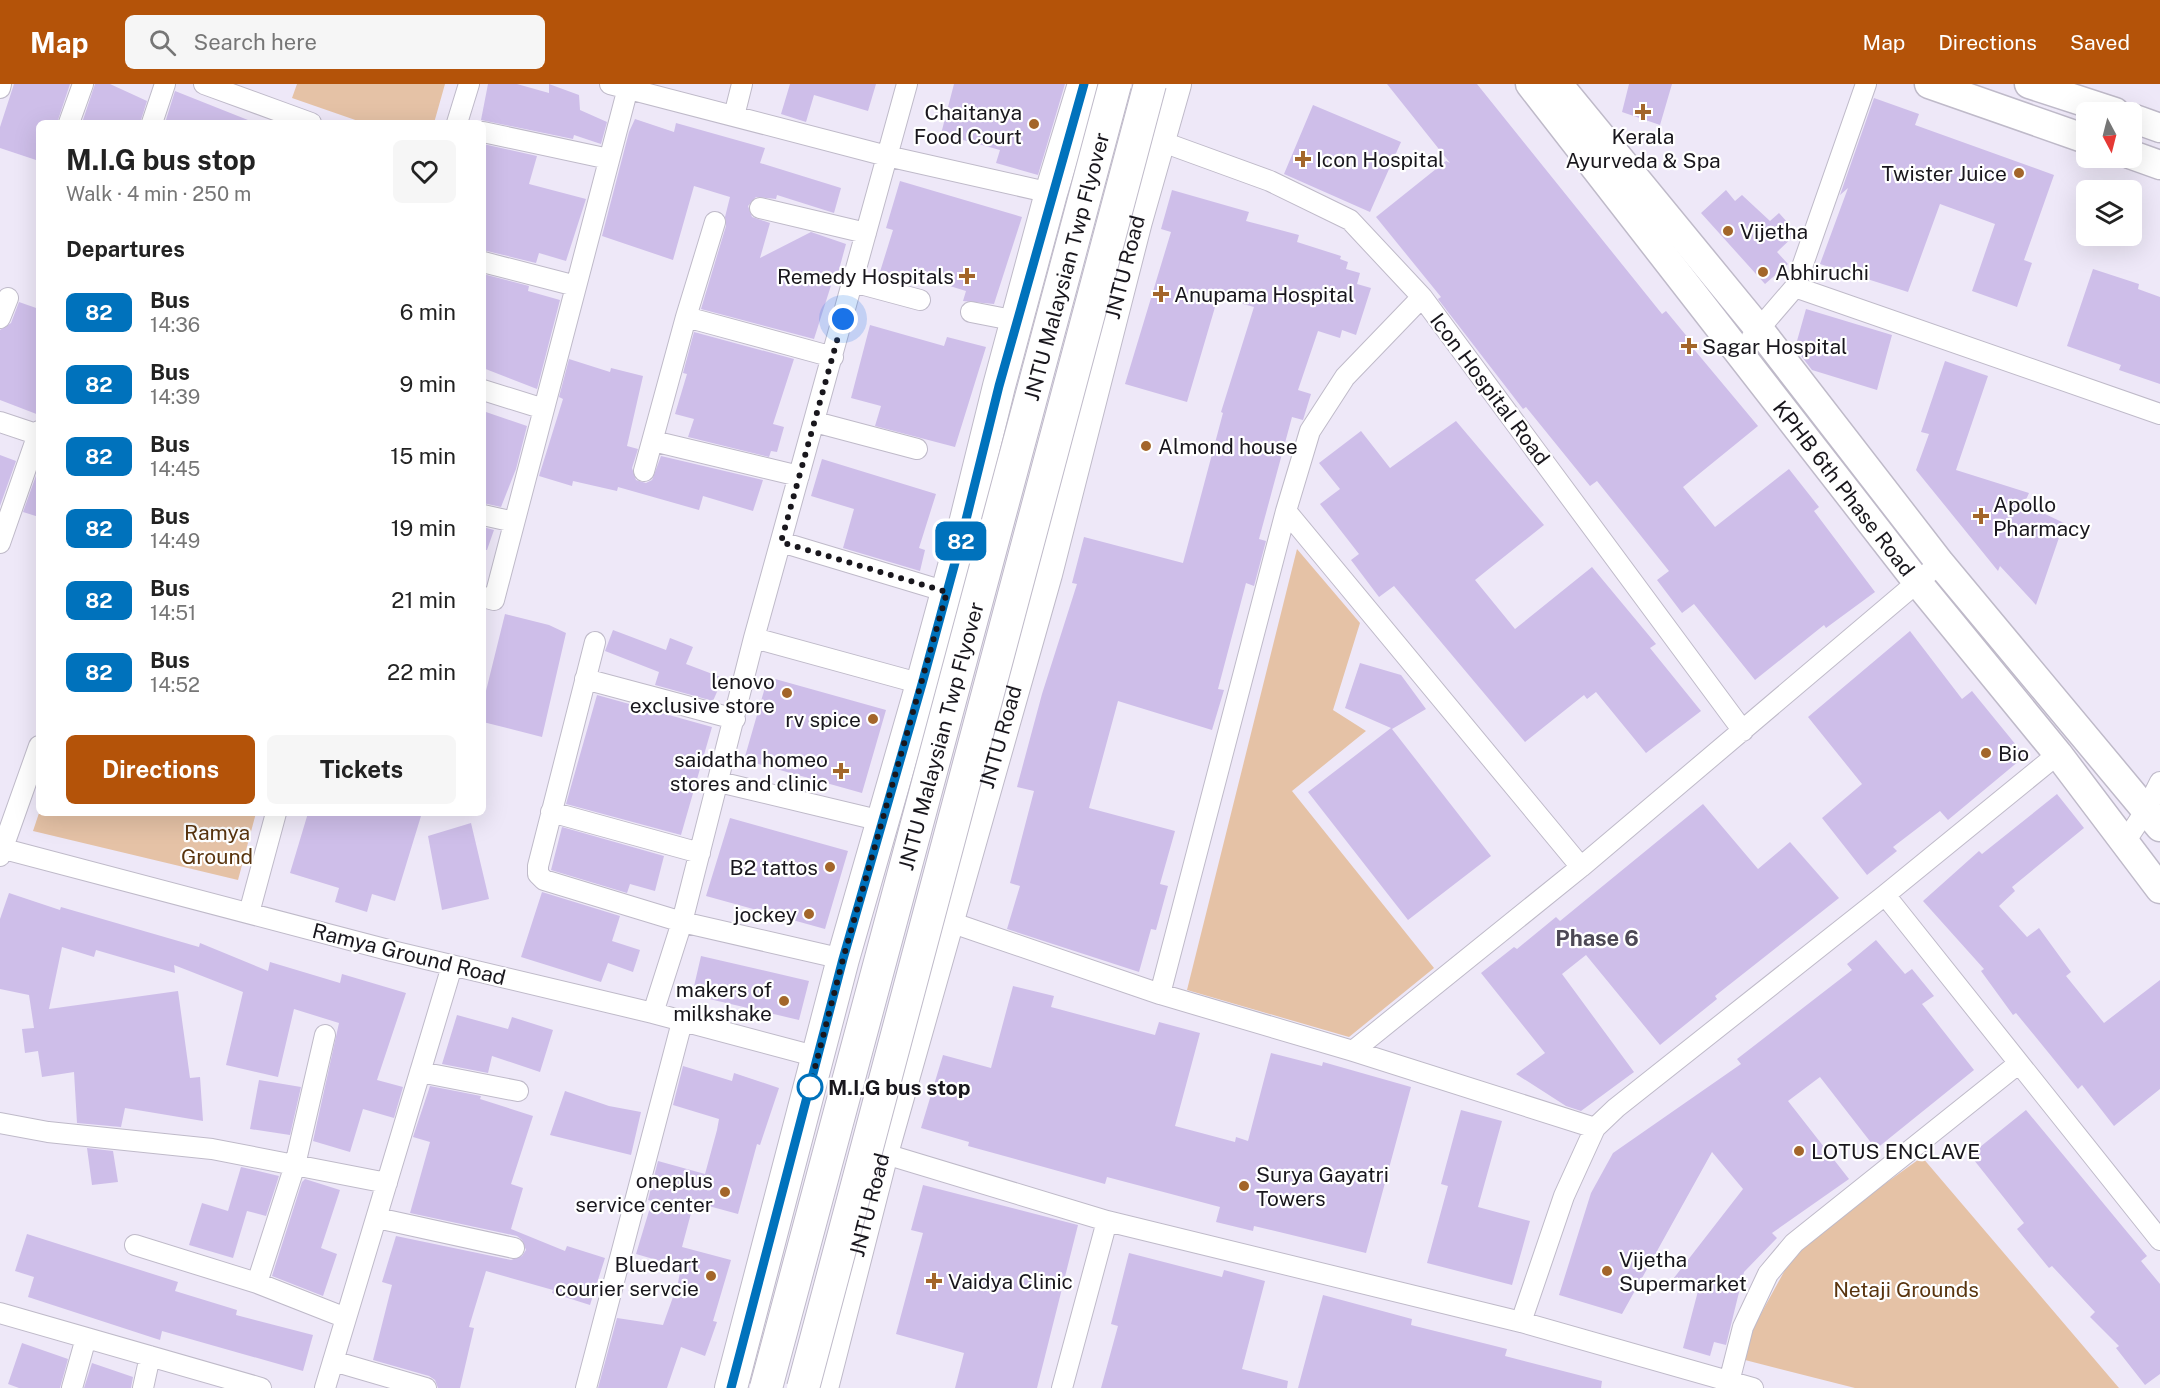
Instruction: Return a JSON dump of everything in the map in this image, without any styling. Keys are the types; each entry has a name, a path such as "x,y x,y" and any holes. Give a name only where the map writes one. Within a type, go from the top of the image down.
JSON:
{"main road":[{"path":"731,1388 843,959 922,684 1051,193 1084,84"},
{"name":"JNTU Malaysian Twp Flyover","path":"766,1388 1115,84"},
{"name":"JNTU Malaysian Twp Flyover","path":"803,1388 1150,84"},
{"name":"JNTU Road","path":"822,1388 882,1153 1046,574 1136,221 1175,84"},
{"path":"959,548 1046,574"}],"street":[{"path":"70,120 83,84"},
{"path":"153,120 165,84"},
{"path":"204,84 263,116 290,120"},
{"path":"458,120 469,84"},
{"path":"734,116 742,84"},
{"path":"653,1013 682,922 754,638 907,84"},
{"name":"KPHB 6th Phase Road","path":"1530,84 1918,583 2058,754 2160,889"},
{"name":"KPHB 6th Phase Road","path":"1558,84 1759,329 1940,563 2153,819"},
{"path":"1738,352 1795,287 1866,84"},
{"path":"1929,84 2076,135"},
{"path":"2029,84 2084,102"},
{"path":"486,598 494,600 609,159 622,86 887,156 1051,193"},
{"path":"2142,122 2160,128"},
{"path":"486,133 609,159"},
{"name":"Icon Hospital Road","path":"1160,141 1270,181 1350,220 1422,297 1743,731"},
{"path":"2142,159 2160,165"},
{"path":"760,207 866,233"},
{"path":"644,471 686,317 716,222"},
{"path":"486,263 576,286"},
{"path":"853,282 920,300"},
{"path":"1795,287 2160,414"},
{"path":"1160,994 1286,511 1310,431 1345,377 1422,297"},
{"path":"0,318 8,298"},
{"path":"971,312 1017,321"},
{"path":"686,317 833,357"},
{"path":"486,391 544,409"},
{"path":"0,422 36,432"},
{"path":"815,422 916,448"},
{"path":"0,543 36,441"},
{"path":"653,441 800,476"},
{"path":"1286,511 1581,867"},
{"path":"486,516 514,522"},
{"path":"781,542 947,592"},
{"path":"1353,1051 1581,867 1940,563"},
{"path":"754,638 922,684"},
{"path":"595,642 551,812 538,874 544,880 682,922 843,959"},
{"path":"585,679 735,719"},
{"path":"1,851 36,754"},
{"path":"1521,1322 1564,1196 1595,1128 1616,1108 1885,895 2058,754"},
{"path":"719,782 882,821"},
{"path":"2125,842 2153,819 2160,782"},
{"path":"551,812 700,853"},
{"path":"249,913 275,816"},
{"name":"Ramya Ground Road","path":"1,851 452,966 653,1013 818,1057"},
{"path":"1885,895 2160,1240"},
{"path":"947,921 1160,994 1353,1051 1595,1128"},
{"path":"325,1388 452,966"},
{"path":"586,1388 682,1022"},
{"path":"256,1283 295,1165 325,1035"},
{"path":"1729,1382 1743,1327 1768,1274 1794,1243 2018,1064"},
{"path":"420,1072 518,1091"},
{"path":"0,1123 48,1132 212,1149 387,1183"},
{"path":"882,1153 1107,1221 1521,1322 1753,1388"},
{"path":"377,1218 514,1248"},
{"path":"1062,1388 1107,1221"},
{"path":"135,1245 256,1283 346,1318"},
{"path":"0,1313 150,1356 232,1384 261,1388"},
{"path":"72,1388 86,1338"},
{"path":"143,1388 150,1356"},
{"path":"333,1361 426,1388"}],"green space":[{"path":"297,84 445,84 435,120 355,120 292,98"},
{"path":"1297,549 1360,623 1333,710 1366,731 1292,791 1434,968 1349,1037 1187,990"},
{"name":"Ramya Ground","path":"38,816 255,816 238,880 33,831"},
{"name":"Netaji Grounds","path":"1922,1157 2119,1388 1855,1388 1745,1360 1752,1330 1791,1259 1839,1217"}],"building":[{"path":"14,84 70,84 58,120 36,120 36,160 0,148 0,127"},
{"path":"95,84 110,84 147,101 141,120 83,120"},
{"path":"488,84 517,84 549,93 549,84 579,95 580,110 607,122 601,144 574,135 573,139 481,120"},
{"path":"790,84 876,84 868,111 814,95 806,122 781,114"},
{"path":"954,84 1065,84 1038,175 996,163 1000,150 941,134"},
{"path":"1387,84 1477,84 1662,314 1666,311 1694,345 1692,347 1758,426 1683,487 1715,527 1789,469 1819,507 1814,511 1875,592 1826,628 1824,625 1755,680 1694,604 1682,613 1657,580 1669,571 1597,481 1590,486 1526,407 1523,409 1438,299 1441,297 1376,217 1446,161 1450,163"},
{"path":"1629,84 1672,84 1660,125 1622,112"},
{"path":"175,91 248,120 166,120"},
{"path":"1874,98 1919,114 1915,125 2054,175 2024,260 2032,263 2017,307 1972,291 1995,224 1940,204 1908,292 1820,264 1848,188 1840,195"},
{"path":"1313,105 1401,142 1370,212 1284,174"},
{"path":"635,119 674,132 676,123 765,148 760,163 841,188 834,213 777,195 776,199 756,197 748,206 752,217 770,223 760,258 811,232 846,244 837,277 834,276 814,339 701,309 726,226 725,217 730,197 694,186 673,260 602,236 629,132"},
{"path":"486,145 537,156 529,184 586,199 566,261 539,253 536,263 486,251"},
{"path":"900,181 1022,217 994,304 963,301 966,291 904,272 901,282 879,275 893,230 886,228"},
{"path":"1172,190 1249,212 1246,221 1299,235 1297,242 1341,256 1340,259 1348,262 1346,269 1360,273 1357,284 1371,288 1356,335 1342,330 1340,338 1318,331 1298,390 1311,394 1303,420 1292,417 1259,539 1266,541 1254,586 1246,583 1218,689 1224,690 1212,730 1118,701 1089,808 1175,831 1160,884 1168,886 1156,930 1151,929 1139,972 1007,929 1020,886 1010,883 1034,791 1017,787 1042,694 1077,584 1072,583 1084,537 1183,563 1223,413 1221,412 1254,307 1218,297 1187,402 1125,384 1171,232 1161,229"},
{"path":"1726,190 1735,201 1742,195 1770,221 1779,213 1797,233 1777,252 1788,264 1765,284 1701,213"},
{"path":"2093,269 2139,284 2138,289 2160,297 2160,384 2119,370 2121,365 2067,346"},
{"path":"486,275 529,286 528,291 560,300 537,389 486,369"},
{"path":"19,302 36,308 36,414 0,400 0,330 11,323"},
{"path":"1806,309 1892,335 1877,390 1812,370 1795,348"},
{"path":"870,325 944,346 947,337 986,347 955,447 875,426 881,406 851,398"},
{"path":"694,332 794,359 773,424 784,427 777,452 771,451 769,457 688,437 694,419 675,414 687,374 683,373"},
{"path":"569,359 610,372 611,368 643,376 627,446 638,449 632,468 636,480 646,483 652,480 661,456 763,480 753,511 703,496 699,510 618,487 617,491 573,481 572,486 539,476 563,399 559,397"},
{"path":"1945,361 1988,376 1956,470 2029,493 2024,504 2064,523 2036,605 2000,566 1998,571 1916,470 1929,434 1921,432"},
{"path":"486,412 527,426 516,469 501,507 486,504"},
{"path":"1456,421 1544,525 1475,580 1515,629 1592,567 1656,644 1650,648 1701,711 1646,753 1596,692 1587,699 1584,695 1525,742 1394,586 1379,597 1351,560 1359,554 1320,504 1340,489 1319,463 1361,431 1390,468"},
{"path":"0,455 16,461 0,506"},
{"path":"822,459 936,494 919,548 925,550 920,571 843,548 854,509 811,496"},
{"path":"36,476 36,516 23,512"},
{"path":"486,528 494,530 486,550"},
{"path":"505,614 549,625 566,633 542,737 486,723 486,691"},
{"path":"613,630 666,650 670,638 693,647 686,664 723,678 713,701 655,685 659,672 605,651"},
{"path":"1910,631 1962,699 1972,691 2025,756 1948,820 1940,811 1893,847 1897,851 1867,875 1822,818 1862,784 1808,717"},
{"path":"1360,663 1401,675 1426,709 1392,729 1491,856 1408,920 1308,792 1391,728 1345,708"},
{"path":"768,677 886,710 862,793 744,760"},
{"path":"597,695 712,727 681,835 566,804"},
{"path":"2057,794 2084,828 2012,887 2015,891 1999,906 2027,937 2039,928 2071,972 2066,976 2104,1023 2160,980 2160,1089 2114,1126 2082,1085 2078,1089 2016,1013 2013,1015 1981,971 1984,969 1923,901 1979,851 1982,854"},
{"path":"1703,804 1758,869 1790,842 1839,898 1715,996 1717,999 1660,1045 1586,955 1562,974 1634,1072 1581,1111 1566,1106 1516,1074 1545,1053 1481,973 1514,947 1517,949 1556,917 1560,921"},
{"path":"307,816 421,816 395,901 372,894 367,912 335,902 339,888 290,873"},
{"path":"730,818 848,851 825,929 706,896"},
{"path":"471,823 489,899 442,910 428,836"},
{"path":"562,827 664,856 655,891 630,884 627,893 551,870"},
{"path":"542,892 620,916 612,941 640,950 633,972 608,963 601,982 521,957"},
{"path":"9,893 60,910 61,907 199,947 200,943 268,971 270,962 340,983 342,974 406,993 377,1080 403,1087 394,1118 363,1109 350,1152 313,1141 339,1023 294,1009 278,1077 226,1065 243,992 174,965 175,973 96,950 94,957 62,947 49,1009 178,991 190,1078 200,1077 203,1121 125,1108 121,1127 77,1123 74,1072 42,1077 38,1051 25,1053 22,1029 34,1028 29,995 0,989 0,919"},
{"path":"1876,940 1905,974 1912,969 1934,996 1922,1004 1974,1070 1876,1149 1820,1077 1788,1101 1849,1179 1772,1233 1777,1238 1744,1272 1726,1345 1714,1342 1710,1356 1683,1348 1698,1291 1670,1283 1743,1189 1712,1152 1622,1314 1559,1295 1591,1193 1613,1153 1741,1064 1737,1059 1852,970 1847,964"},
{"path":"701,956 809,981 799,1020 692,995"},
{"path":"1013,986 1054,996 1051,1007 1155,1035 1159,1022 1200,1033 1175,1126 1235,1142 1236,1137 1248,1141 1271,1053 1322,1066 1323,1062 1411,1087 1366,1253 1254,1226 1253,1231 1216,1222 1220,1207 1107,1177 1105,1184 968,1146 969,1142 921,1128 943,1055 991,1068"},
{"path":"457,1015 508,1029 512,1017 553,1030 540,1072 492,1056 488,1073 442,1064"},
{"path":"683,1066 732,1081 734,1073 779,1088 760,1145 757,1144 738,1214 694,1202 682,1247 731,1260 713,1321 717,1322 705,1356 681,1347 667,1388 598,1388 617,1318 663,1325 678,1283 681,1267 636,1254 652,1201 648,1200 658,1161 705,1174 717,1130 719,1119 673,1105"},
{"path":"259,1080 301,1087 290,1135 250,1129"},
{"path":"430,1086 481,1096 480,1099 533,1116 511,1184 523,1188 511,1229 565,1251 567,1246 605,1258 590,1305 552,1293 553,1290 486,1271 469,1327 474,1328 460,1388 438,1388 435,1380 429,1376 373,1360 392,1285 382,1282 396,1236 511,1260 522,1256 526,1250 522,1240 517,1236 410,1213 430,1142 413,1137"},
{"path":"565,1091 609,1106 641,1112 631,1155 550,1135"},
{"path":"1461,1110 1502,1121 1478,1207 1530,1221 1512,1285 1427,1263 1448,1186 1441,1184"},
{"path":"2026,1110 2147,1256 2141,1261 2160,1284 2160,1374 2145,1385 2116,1348 2119,1346 2090,1317 2095,1312 2052,1266 2049,1268 2017,1229 2024,1223 1970,1155"},
{"path":"87,1148 113,1151 118,1182 92,1185"},
{"path":"241,1167 279,1176 266,1216 247,1211 233,1258 189,1245 202,1203 228,1211"},
{"path":"305,1179 340,1190 321,1248 337,1254 323,1296 272,1276 302,1182"},
{"path":"923,1185 1078,1225 1037,1388 955,1388 964,1353 896,1334 923,1233 911,1230"},
{"path":"27,1234 178,1282 175,1291 237,1310 236,1315 313,1335 303,1371 162,1331 160,1340 28,1297 34,1277 15,1271"},
{"path":"1129,1253 1222,1277 1224,1270 1265,1281 1242,1369 1288,1381 1287,1388 1101,1388 1118,1326 1111,1324"},
{"path":"1323,1295 1412,1319 1411,1325 1507,1349 1505,1356 1602,1381 1601,1388 1298,1388"},
{"path":"22,1343 68,1359 60,1388 19,1388 8,1384"},
{"path":"92,1363 133,1377 131,1388 84,1388"}],"bus line":[{"name":"82","path":"731,1388 843,959 922,684 1051,193 1084,84"}],"place":[{"name":"Kerala Ayurveda & Spa","path":"1643,112"},
{"name":"Chaitanya Food Court","path":"1034,124"},
{"name":"Icon Hospital","path":"1303,159"},
{"name":"Twister Juice","path":"2019,173"},
{"name":"Vijetha","path":"1728,231"},
{"name":"Abhiruchi","path":"1763,272"},
{"name":"Remedy Hospitals","path":"967,276"},
{"name":"Anupama Hospital","path":"1161,294"},
{"name":"Sagar Hospital","path":"1689,346"},
{"name":"Almond house","path":"1146,446"},
{"name":"Apollo Pharmacy","path":"1981,516"},
{"name":"lenovo exclusive store","path":"787,693"},
{"name":"rv spice","path":"873,719"},
{"name":"Bio","path":"1986,753"},
{"name":"saidatha homeo stores and clinic","path":"841,771"},
{"name":"B2 tattos","path":"830,867"},
{"name":"jockey","path":"809,914"},
{"name":"makers of milkshake","path":"784,1001"},
{"name":"M.I.G bus stop","path":"810,1087"},
{"name":"LOTUS ENCLAVE","path":"1799,1151"},
{"name":"Surya Gayatri Towers","path":"1244,1186"},
{"name":"oneplus service center","path":"725,1192"},
{"name":"Vijetha Supermarket","path":"1607,1271"},
{"name":"Bluedart courier servcie","path":"711,1276"},
{"name":"Vaidya Clinic","path":"934,1281"}],"district":[{"name":"Phase 6","path":"1597,938"}],"route":[{"path":"810,1087 843,959 947,592 781,542 843,319"}]}
